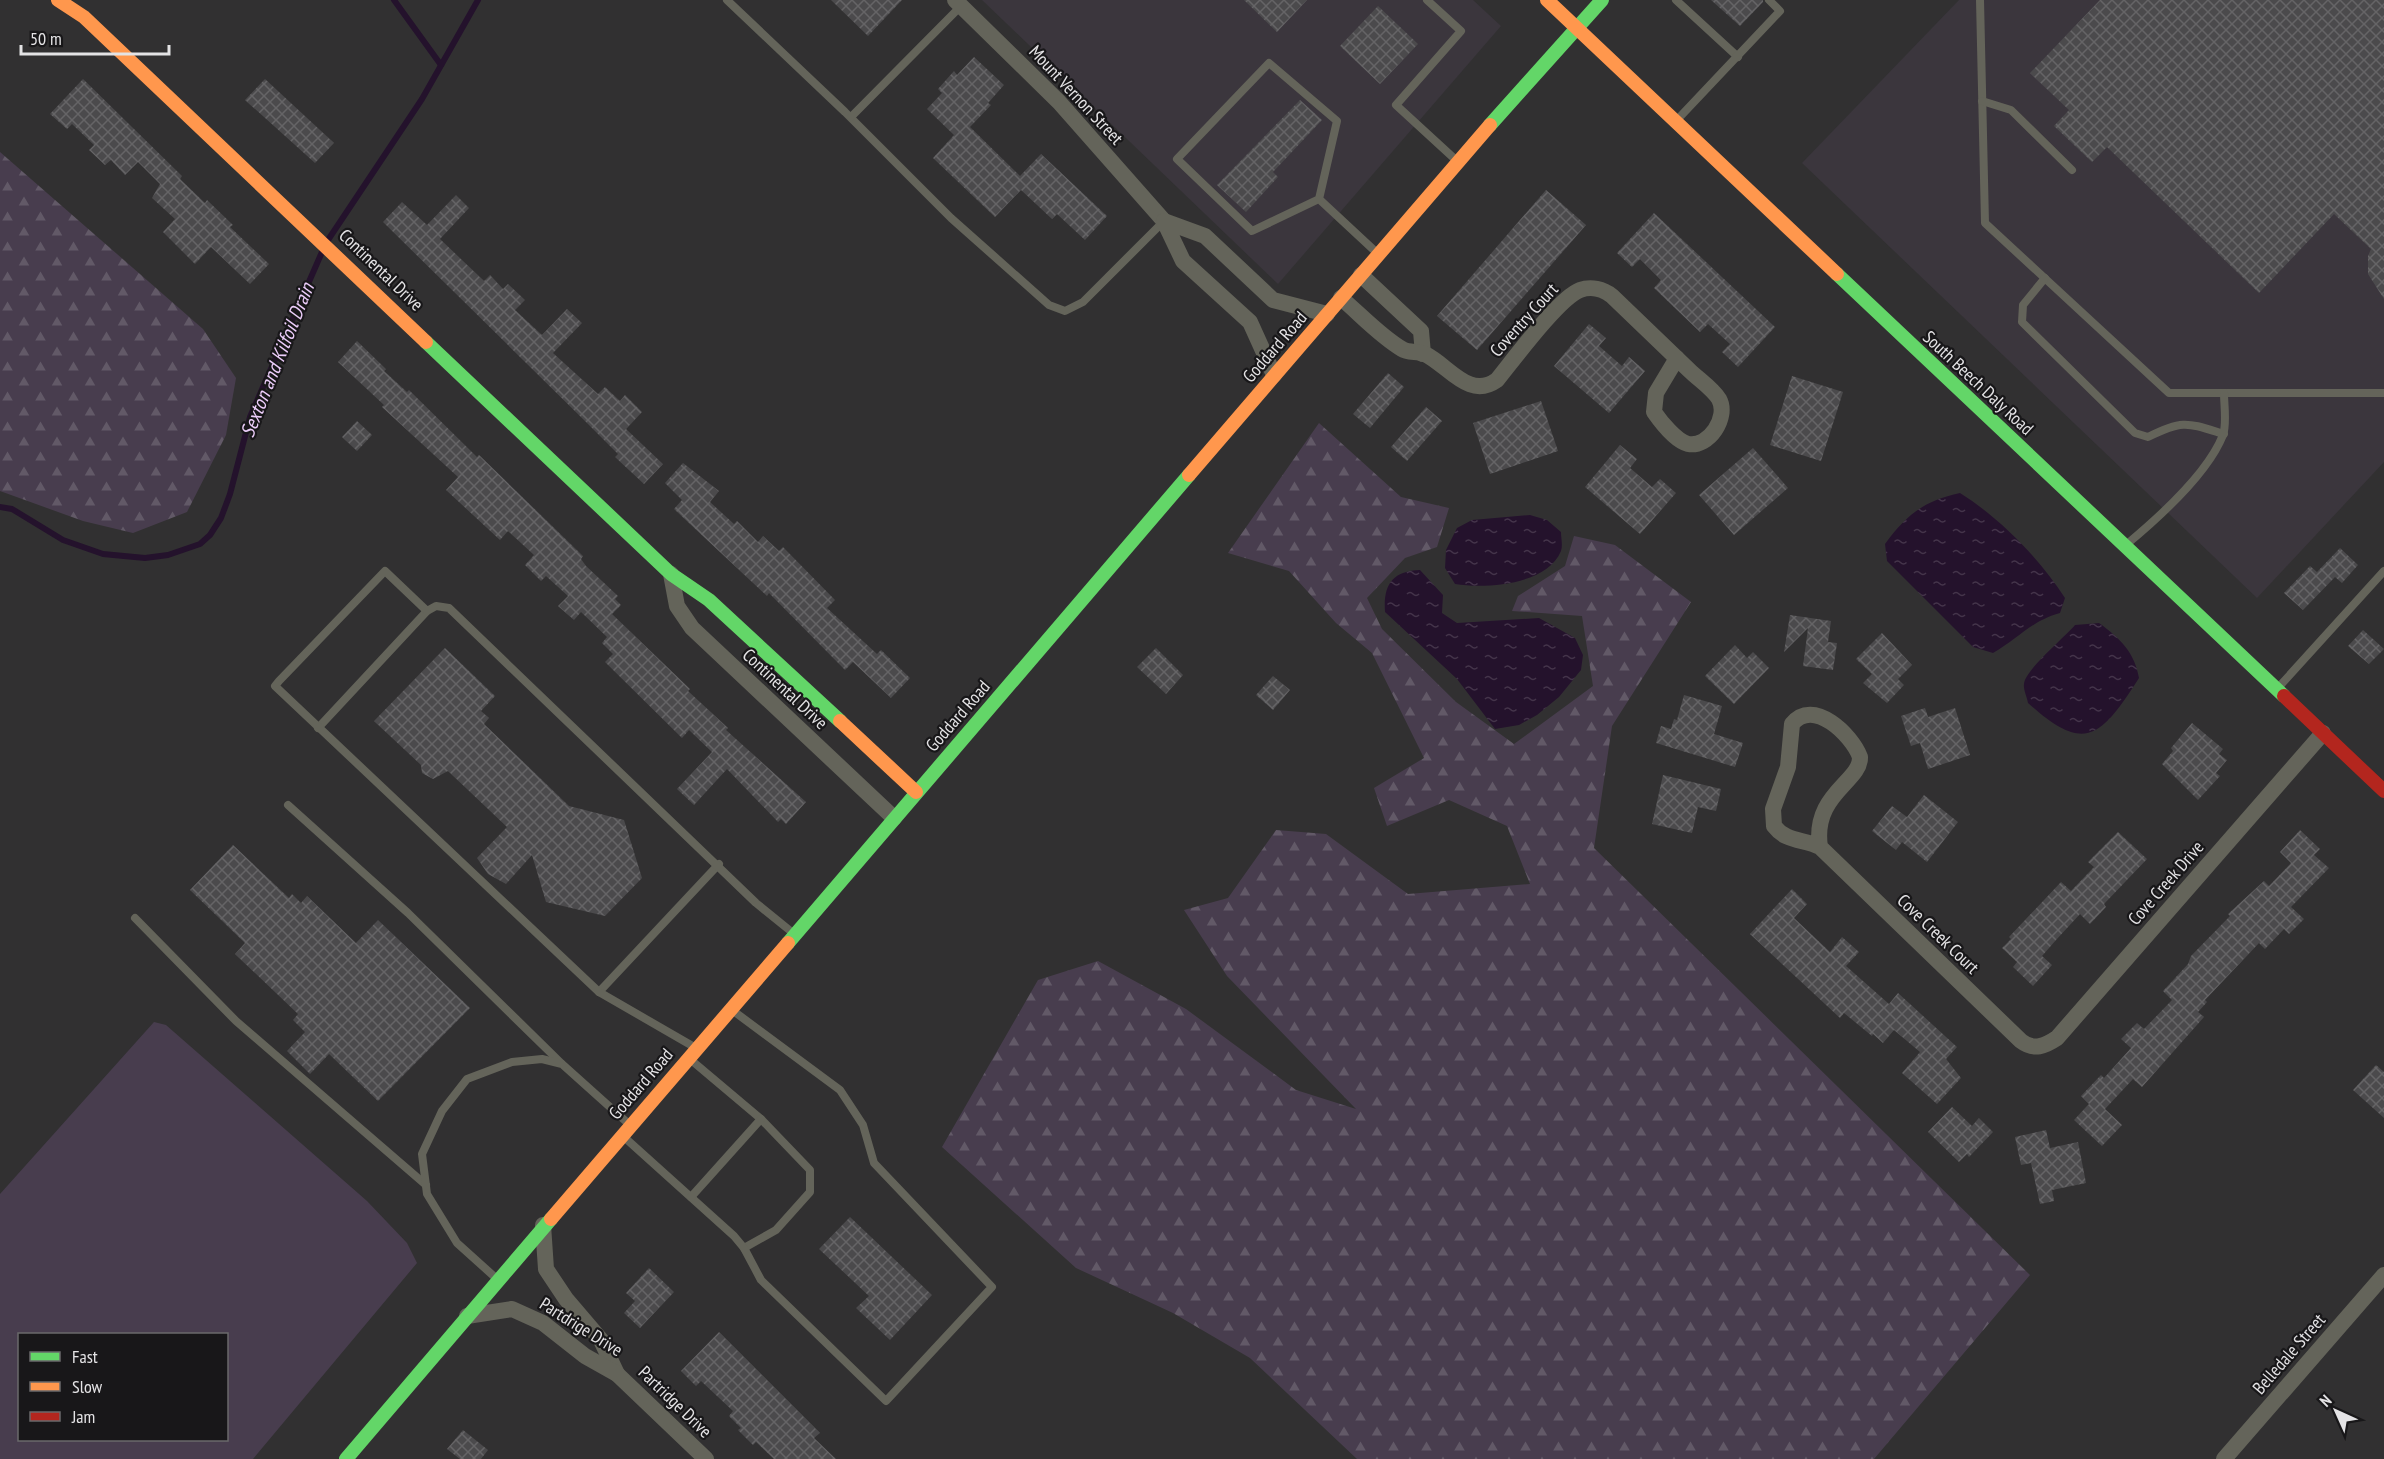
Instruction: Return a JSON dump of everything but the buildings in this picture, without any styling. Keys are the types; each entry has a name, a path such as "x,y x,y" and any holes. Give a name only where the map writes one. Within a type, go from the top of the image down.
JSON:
{"street":[{"name":"Continental Drive","path":"58,0 84,17 671,574 709,600 916,792"},
{"name":"South Beech Daly Road","path":"1547,0 2384,791"},
{"name":"Goddard Road","path":"346,1459 625,1130 1458,161 1602,0"},
{"name":"Mount Vernon Street","path":"958,3 1059,102 1164,221 1183,261 1250,322 1274,375"},
{"name":"Mount Vernon Street","path":"1164,221 1205,236 1274,300 1327,314"},
{"path":"1361,275 1421,331 1424,354"},
{"name":"Coventry Court","path":"1341,298 1403,350 1424,354 1468,385 1489,386 1497,380 1566,299 1588,288 1606,292 1677,358 1718,399 1722,409 1718,426 1699,443 1689,444 1682,441 1654,412 1656,393 1677,358"},
{"name":"Continental Drive","path":"671,574 677,606 692,628 894,818"},
{"name":"Cove Creek Court","path":"1820,847 1817,830 1822,813 1831,797 1857,771 1860,757 1847,735 1833,724 1810,715 1803,715 1792,724 1788,766 1772,818 1774,826 1786,838 1820,847 2021,1041 2031,1046"},
{"name":"Cove Creek Drive","path":"2031,1046 2044,1046 2057,1038 2323,733"},
{"name":"Partdrige Drive","path":"543,1226 546,1269 566,1299 601,1340 617,1374"},
{"name":"Belledale Street","path":"2224,1459 2384,1275"},
{"name":"Partdrige Drive","path":"467,1316 512,1309 543,1323 585,1356 617,1374"},
{"name":"Partridge Drive","path":"617,1374 706,1459"}],"lane":[{"path":"727,0 851,117 951,218 1049,305 1065,311 1083,302 1164,221"},
{"path":"1426,0 1461,31 1396,105 1458,161"},
{"path":"1676,0 1738,57"},
{"path":"1676,122 1780,11 1769,0"},
{"path":"1980,0 1985,223 2169,393 2384,393"},
{"path":"851,117 958,3"},
{"path":"1269,63 1337,121 1319,199 1252,231 1178,159 1269,63"},
{"path":"1982,101 2011,110 2072,170"},
{"path":"1319,199 1378,254"},
{"path":"2045,278 2023,305 2022,322 2135,433 2148,437 2167,427 2188,423 2224,434"},
{"path":"2124,546 2159,517 2191,482 2224,434 2224,393"},
{"path":"427,611 385,571 275,686 599,992 692,1053 810,1170 810,1192 776,1230 744,1248"},
{"path":"2277,690 2384,571"},
{"path":"318,728 427,611 436,606 449,608 719,864 756,903 795,934"},
{"path":"288,805 408,913 562,1064 691,1197 744,1248 761,1281 886,1401 992,1287 874,1163 863,1125 840,1090 730,1008"},
{"path":"599,992 719,864"},
{"path":"135,918 236,1021 426,1185"},
{"path":"497,1280 457,1243 427,1194 422,1154 442,1111 466,1079 512,1062 542,1059 562,1064"},
{"path":"691,1197 761,1119"}],"shaded area":[{"path":"982,0 1473,0 1501,26 1278,284"},
{"path":"1959,0 2384,0 2384,462 2257,598 1802,163"}],"green space":[{"path":"0,152 203,329 236,378 226,435 187,512 133,533 83,521 0,491"},
{"path":"1319,423 1401,497 1449,508 1437,547 1405,558 1367,598 1382,629 1456,702 1514,744 1593,686 1582,616 1512,611 1518,596 1565,566 1574,536 1615,545 1691,602 1612,726 1594,848 2030,1275 1874,1459 1357,1459 1250,1358 1173,1313 1076,1268 942,1147 1038,980 1098,961 1186,1009 1296,1090 1356,1109 1227,976 1184,910 1228,898 1276,830 1326,834 1408,894 1530,884 1507,826 1449,800 1387,826 1374,788 1424,758 1372,653 1336,623 1289,571 1228,553"},
{"path":"154,1022 166,1025 367,1201 407,1243 417,1263 253,1459 0,1459 0,1194"}],"water":[{"path":"1960,493 1990,514 2018,540 2065,598 2060,613 2033,625 1993,653 1973,647 1887,561 1885,544 1901,524 1926,505"},
{"path":"1530,515 1547,520 1561,532 1562,549 1554,562 1529,578 1514,582 1483,586 1455,584 1445,568 1446,550 1457,528 1472,520"},
{"path":"1420,570 1443,595 1442,613 1457,623 1539,618 1575,638 1583,655 1581,670 1559,697 1537,715 1519,725 1495,729 1457,679 1385,612 1386,594 1391,581 1402,573"},
{"path":"2099,623 2114,634 2125,647 2134,661 2139,678 2114,714 2102,726 2091,732 2078,733 2064,729 2028,703 2024,684 2031,671 2075,625"}],"waterway":[{"path":"394,0 441,65"},
{"name":"Sexton and Kilfoil Drain","path":"328,240 422,99 478,0"},
{"name":"Sexton and Kilfoil Drain","path":"0,507 12,509 63,540 103,554 145,558 168,555 200,544 210,535 221,518 230,494 250,417 322,252"}],"traffic: fast":[{"path":"1490,125 1602,0"},
{"path":"1837,274 2284,696"},
{"path":"426,342 671,574 709,600 840,721"},
{"path":"788,943 1189,475"},
{"path":"346,1459 551,1219"}],"traffic: slow":[{"path":"58,0 84,17 426,342"},
{"path":"1547,0 1837,274"},
{"path":"1189,475 1490,125"},
{"path":"840,721 916,792"},
{"path":"551,1219 788,943"}],"traffic: jam":[{"path":"2284,696 2384,791"}]}
